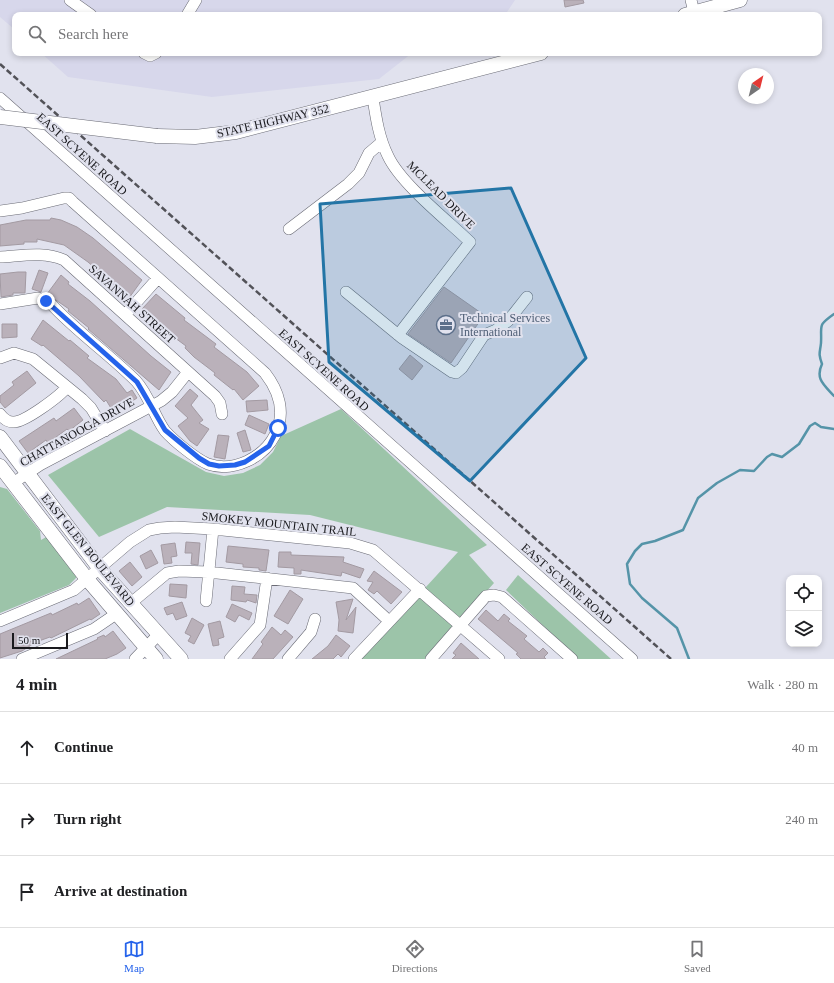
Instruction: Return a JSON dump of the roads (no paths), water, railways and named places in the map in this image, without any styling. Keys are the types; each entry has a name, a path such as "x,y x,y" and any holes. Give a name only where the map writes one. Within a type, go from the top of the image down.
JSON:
{"main road":[{"path":"690,9 740,0"},
{"name":"STATE HIGHWAY 352","path":"0,117 157,136 217,136 373,98 530,56"},
{"name":"EAST GLEN BOULEVARD","path":"0,437 100,568 158,635 181,659"},
{"name":"EAST GLEN BOULEVARD","path":"0,466 87,579 156,659"}],"street":[{"path":"70,0 87,12"},
{"path":"189,12 196,0"},
{"name":"EAST SCYENE ROAD","path":"0,98 632,659"},
{"name":"MCLEAD DRIVE","path":"373,98 382,142 398,173 470,242 398,335"},
{"path":"289,229 348,184 359,173 369,153 382,142"},
{"path":"0,211 69,198 265,372 277,394 281,412 280,422 269,446 245,462 235,465 219,466 209,464 199,458 165,430 137,382 51,304 38,298 0,304"},
{"name":"SAVANNAH STREET","path":"0,257 40,255 64,260 215,396 220,403 222,414"},
{"path":"125,315 158,278"},
{"path":"346,292 398,335 452,372 456,372 462,368 484,335 496,330 508,321 527,297"},
{"path":"0,358 14,353 33,359 91,408 105,430"},
{"name":"CHATTANOOGA DRIVE","path":"13,483 27,473 161,401 172,392 188,372"},
{"path":"0,414 4,420 13,422 22,420 61,395 67,387"},
{"name":"SMOKEY MOUNTAIN TRAIL","path":"0,621 74,590 130,542 149,530 175,527 213,529 356,544 373,550 420,589 496,658"},
{"path":"206,601 213,529"},
{"path":"130,603 167,573 179,571 208,572 353,588 389,621"},
{"path":"230,659 260,625 268,578"},
{"path":"354,659 420,589"},
{"path":"431,659 486,596 494,595 502,597 572,659"},
{"path":"22,659 94,629 116,614"},
{"path":"288,659 311,632 315,619"},
{"path":"135,659 158,635"}],"waterway":[{"path":"834,314 825,321 822,326 820,353 822,364 820,369 820,378 834,396"},
{"path":"689,659 677,628 642,598 630,584 627,564 635,551 642,544 655,541 683,530 698,498 717,483 740,470 754,471 767,457 772,454 782,457 799,444 810,426 815,423 821,427 834,429"}],"railway":[{"path":"0,64 671,659"}],"place":[{"name":"Technical Services International","path":"446,325"}]}
